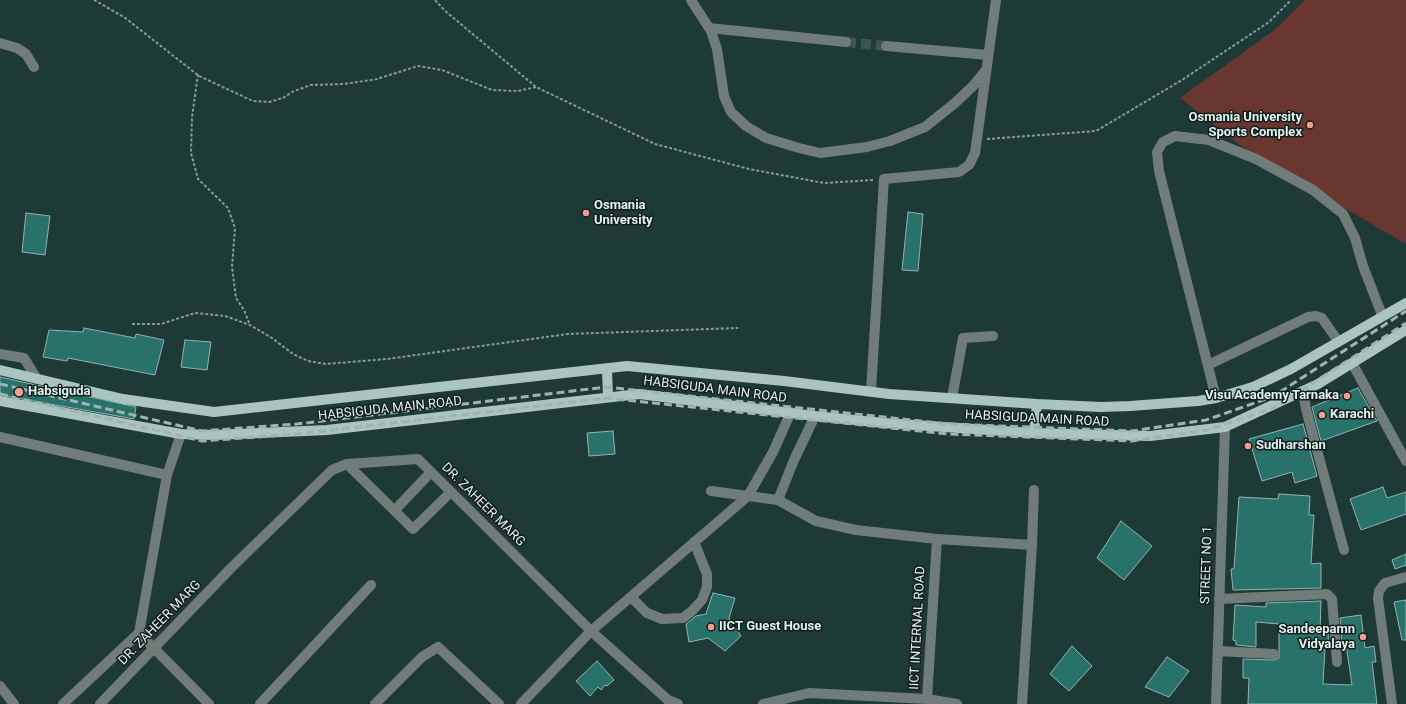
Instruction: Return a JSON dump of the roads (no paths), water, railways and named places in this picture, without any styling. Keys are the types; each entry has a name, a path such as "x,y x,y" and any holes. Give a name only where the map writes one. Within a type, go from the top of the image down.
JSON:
{"main road":[{"name":"HABSIGUDA MAIN ROAD","path":"0,370 123,399 214,412 627,366 871,391 1037,404 1101,407 1198,401 1216,398 1253,387 1274,377 1382,315 1406,303"},
{"name":"HABSIGUDA MAIN ROAD","path":"0,401 181,434 214,435 327,430 639,394 884,423 1034,433 1150,436 1225,427 1303,390 1352,363 1406,330"},
{"path":"607,369 608,397"},
{"path":"1034,433 1037,404"}],"street":[{"path":"691,0 709,28 717,49 724,96 731,112 746,126 766,138 820,152 867,147 890,141 926,127 973,86 987,69"},
{"path":"871,391 884,179 959,172 970,165 976,153 996,0"},
{"path":"709,28 846,42"},
{"path":"0,43 17,48 26,54 34,67"},
{"path":"886,46 988,55"},
{"path":"1216,398 1159,170 1157,152 1163,142 1175,136 1209,140 1256,159 1314,190 1343,214 1355,238 1363,266 1382,315"},
{"path":"1208,365 1308,317 1316,316 1322,318 1338,341"},
{"path":"952,398 963,338 993,336"},
{"path":"0,354 24,358 36,379"},
{"path":"1352,363 1406,461"},
{"path":"1303,390 1306,409 1344,550"},
{"path":"521,704 591,631 748,496 773,452 791,412"},
{"path":"778,500 794,460 815,416"},
{"name":"STREET NO 1","path":"1216,704 1225,427"},
{"path":"63,704 139,633 167,475 181,434"},
{"path":"0,437 167,475"},
{"name":"DR. ZAHEER MARG","path":"100,704 232,567 332,470 347,464 415,458 431,472 591,631"},
{"path":"347,464 413,529 451,492"},
{"path":"395,510 431,472"},
{"path":"1022,704 1034,490"},
{"path":"710,491 778,500 816,521 856,530 936,539 1032,545"},
{"name":"IICT INTERNAL ROAD","path":"763,704 809,693 859,700 927,699 936,539"},
{"path":"631,597 647,612 662,619 683,618 692,611 702,600 707,587 707,574 694,542"},
{"path":"1392,704 1378,598 1379,591 1385,583 1406,577"},
{"path":"260,704 371,585"},
{"path":"1219,599 1327,594 1332,599 1337,662"},
{"path":"591,631 668,700 678,704"},
{"path":"139,633 209,704"},
{"path":"375,704 422,657 438,647 499,704"},
{"path":"1218,652 1274,654"},
{"path":"0,686 14,704"},
{"path":"927,699 957,704"}],"tunnel":[{"path":"846,42 886,46"}],"railway":[{"path":"0,384 202,431 297,424 606,387 948,424 1132,431 1206,420 1272,397 1406,311"},
{"path":"0,394 202,441 298,434 606,398 948,434 1132,441 1208,430 1276,407 1406,323"}],"place":[{"name":"Osmania University Sports Complex","path":"1310,125"},
{"name":"Osmania University","path":"586,213"},
{"name":"Habsiguda","path":"19,392"},
{"name":"Visu Academy Tarnaka","path":"1347,396"},
{"name":"Karachi","path":"1322,415"},
{"name":"Sudharshan","path":"1248,446"},
{"name":"IICT Guest House","path":"711,627"},
{"name":"Sandeepamn Vidyalaya","path":"1363,637"}]}
